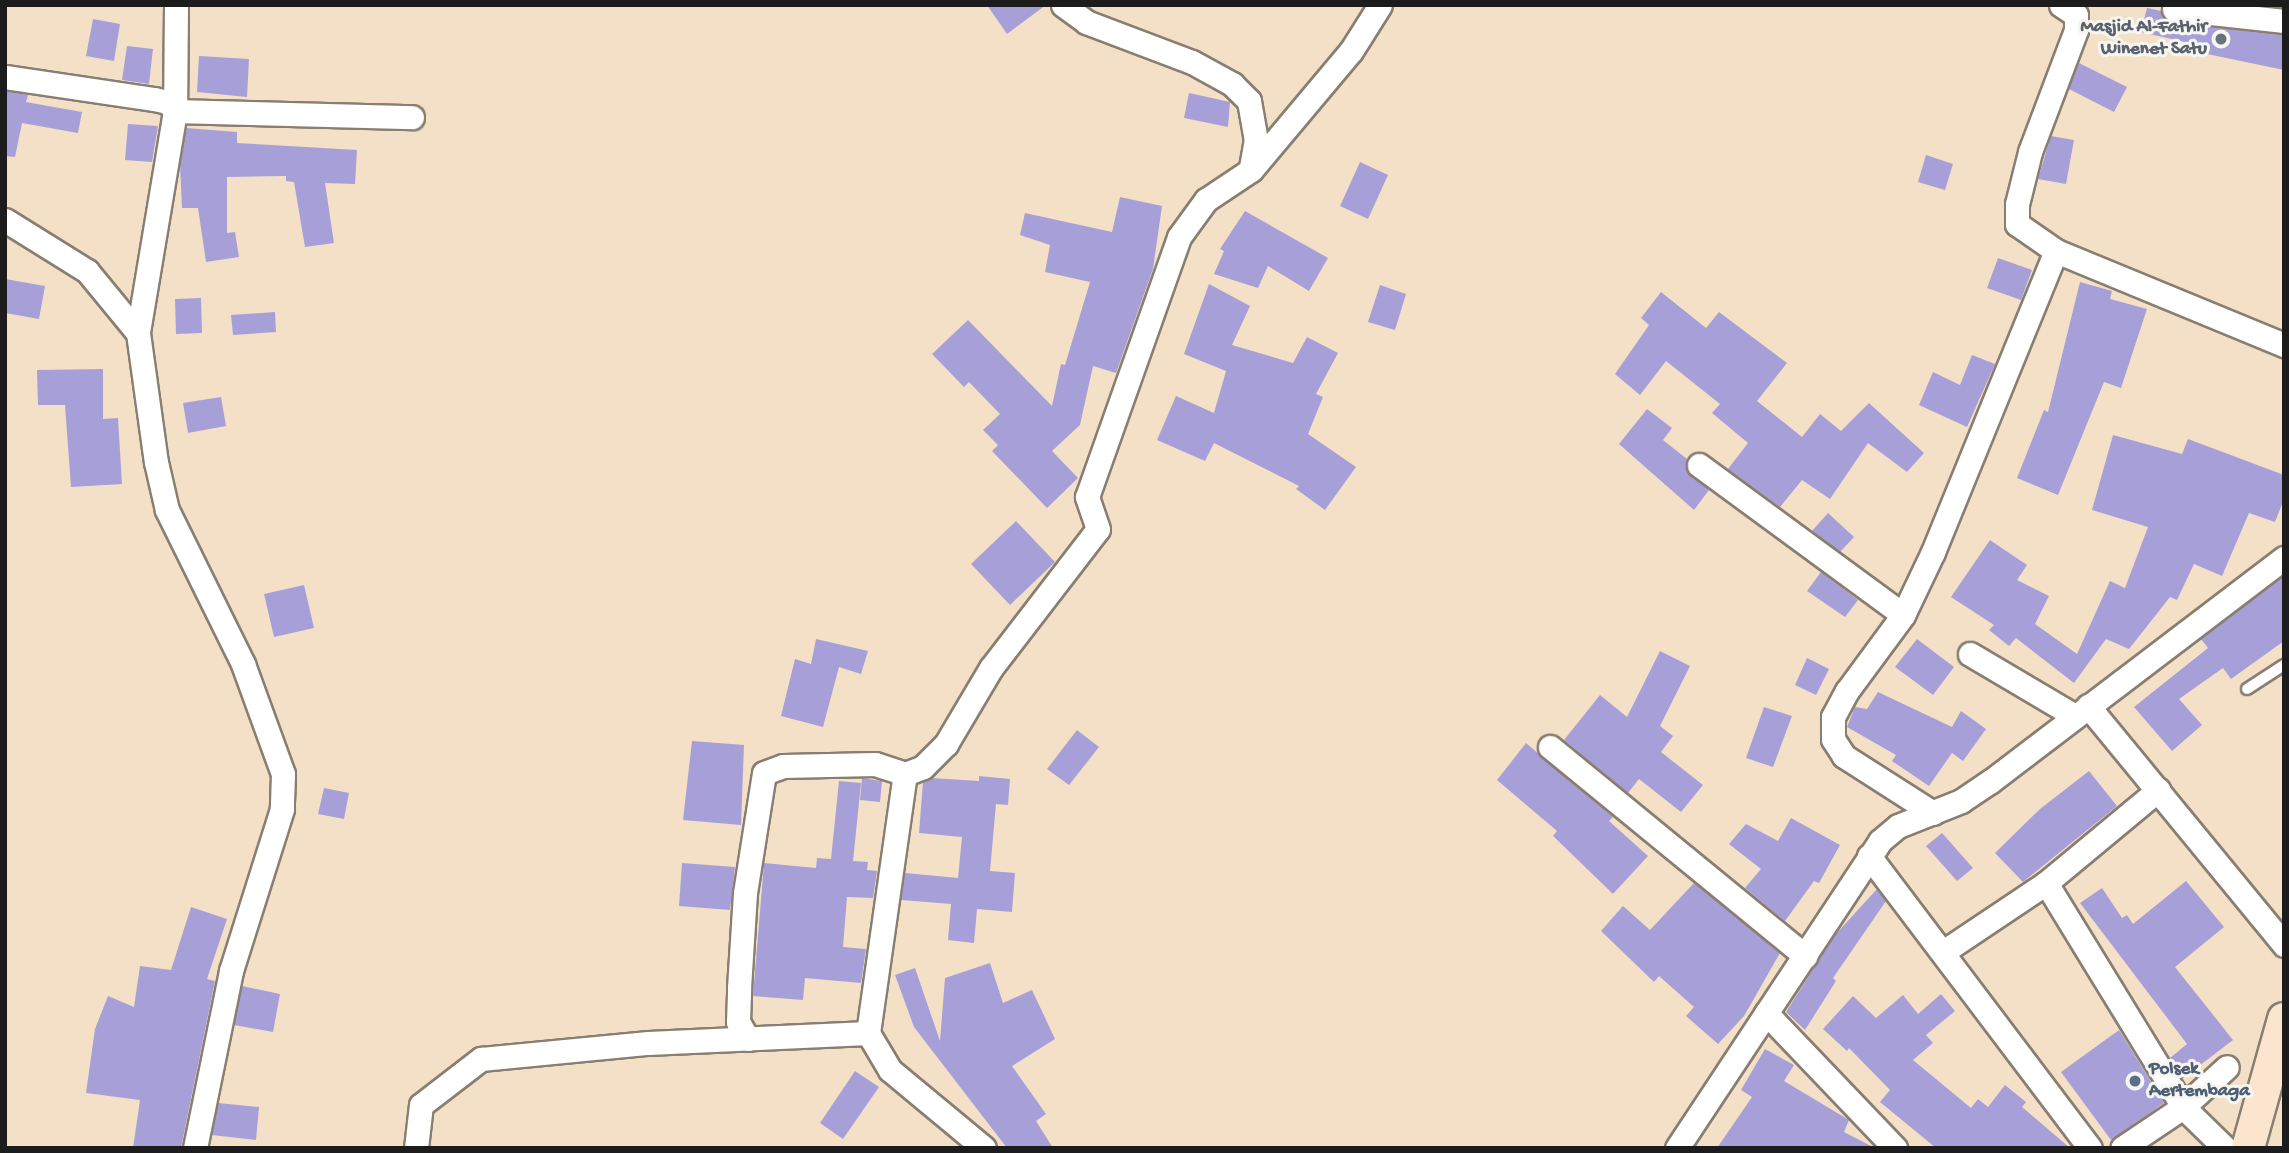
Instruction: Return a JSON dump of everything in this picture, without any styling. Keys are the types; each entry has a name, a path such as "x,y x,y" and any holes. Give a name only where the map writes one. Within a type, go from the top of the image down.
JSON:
{"street":[{"path":"176,5 175,111 138,333 156,462 167,510 243,664 283,775 282,809 231,971 195,1148"},
{"path":"1063,5 1086,22 1192,62 1232,84 1249,101 1256,139 1251,170"},
{"path":"748,1039 738,1022 740,975 746,879 764,773 783,766 875,764 905,774 923,767 946,744 991,668 1098,529 1087,497 1179,237 1206,201 1251,170 1351,51 1380,5"},
{"path":"2061,5 2076,15 2076,30 2029,152 2016,216 2024,231 2056,251 2284,345"},
{"path":"2174,9 2284,21"},
{"path":"5,77 154,99 168,102 175,111"},
{"path":"175,111 411,117"},
{"path":"5,220 87,271 138,333"},
{"path":"1933,813 1844,756 1833,739 1833,717 1846,691 1903,615 1933,552 2056,251"},
{"path":"1699,465 1903,615"},
{"path":"1677,1148 1869,856 1898,827 1933,813 1991,781 2284,558"},
{"path":"1970,654 2081,711 2158,790 2284,945"},
{"path":"1550,747 1805,956"},
{"path":"905,774 868,1033 890,1070 984,1148"},
{"path":"1943,952 2046,883 2158,790"},
{"path":"1869,856 2090,1148"},
{"path":"2046,883 2183,1107 2225,1148"},
{"path":"1766,1013 1895,1148"},
{"path":"2248,1148 2284,1019"},
{"path":"416,1148 421,1105 481,1059 648,1042 868,1033"},
{"path":"2122,1148 2183,1107 2227,1067"}],"lane":[{"path":"2247,689 2284,665"}],"building":[{"path":"987,5 1046,5 1007,34"},
{"path":"2147,8 2161,11 2172,23 2284,35 2284,70 2188,50 2189,43 2141,32"},
{"path":"93,19 120,24 114,61 86,56"},
{"path":"127,46 153,49 149,84 122,80"},
{"path":"199,56 249,59 247,97 197,92"},
{"path":"2079,63 2127,87 2114,112 2069,89"},
{"path":"5,91 28,95 26,102 82,112 78,133 22,123 15,157 5,156"},
{"path":"1189,93 1230,102 1228,127 1184,118"},
{"path":"128,124 158,126 152,162 125,160"},
{"path":"186,128 237,132 237,143 357,150 355,184 325,183 334,243 305,247 294,182 286,181 286,176 227,177 227,233 235,232 239,257 206,262 198,208 182,208 180,164"},
{"path":"2051,136 2074,140 2066,184 2038,179"},
{"path":"1926,155 1953,164 1945,190 1918,182"},
{"path":"1360,162 1388,175 1368,219 1340,206"},
{"path":"1120,197 1162,206 1153,269 1116,373 1093,366 1080,425 1052,451 1078,478 1047,508 992,451 998,445 983,430 1000,414 969,382 964,387 932,354 968,320 1052,406 1061,364 1065,365 1090,282 1045,272 1050,245 1020,235 1025,213 1112,232"},
{"path":"1245,211 1328,258 1309,291 1268,266 1258,288 1214,274 1224,251 1220,249"},
{"path":"1998,258 2032,270 2021,300 1987,288"},
{"path":"5,279 45,286 39,319 5,313"},
{"path":"2080,282 2112,291 2110,299 2147,309 2121,388 2104,382 2058,495 2017,478 2044,410 2048,412"},
{"path":"1209,284 1250,306 1232,345 1293,363 1307,337 1338,353 1316,394 1323,397 1308,434 1356,467 1325,510 1296,489 1299,486 1214,443 1205,461 1157,440 1176,396 1214,413 1226,371 1184,354"},
{"path":"1380,285 1406,294 1395,330 1368,322"},
{"path":"1661,292 1706,328 1719,312 1787,363 1757,401 1802,437 1820,414 1841,431 1869,403 1924,453 1907,472 1868,443 1830,499 1802,480 1780,507 1728,469 1748,443 1712,413 1720,404 1666,361 1640,395 1615,374 1649,325 1641,318"},
{"path":"201,298 202,333 176,334 175,299"},
{"path":"275,312 276,332 233,335 231,315"},
{"path":"1972,355 1995,364 1967,427 1919,405 1933,372 1960,385"},
{"path":"103,369 103,419 118,418 122,484 71,487 65,405 38,405 37,370"},
{"path":"221,397 226,426 188,433 183,403"},
{"path":"1647,409 1672,428 1663,440 1687,459 1687,471 1709,490 1694,510 1619,444"},
{"path":"2113,435 2182,454 2188,439 2284,475 2284,499 2275,522 2249,513 2222,576 2194,564 2177,600 2170,597 2129,649 2106,639 2074,683 2016,638 2009,646 1989,630 1994,625 1951,597 1990,540 2027,565 2017,580 2049,596 2035,624 2077,654 2110,581 2125,588 2148,527 2092,510"},
{"path":"1828,513 1854,537 1840,552 1812,531"},
{"path":"1016,521 1055,562 1010,605 971,564"},
{"path":"1821,572 1858,600 1845,617 1807,591"},
{"path":"2284,576 2284,641 2231,679 2223,668 2179,699 2202,725 2172,751 2134,707 2208,648 2201,639"},
{"path":"304,585 314,628 274,637 264,594"},
{"path":"816,639 868,651 861,674 839,667 823,727 781,716 795,659 811,664"},
{"path":"1917,639 1954,667 1933,695 1895,667"},
{"path":"1660,651 1690,666 1660,726 1673,736 1661,752 1703,785 1681,812 1639,779 1628,793 1564,740 1600,695 1627,717"},
{"path":"1807,658 1829,669 1816,695 1795,685"},
{"path":"1878,692 1952,727 1961,711 1986,729 1963,761 1952,753 1929,786 1892,761 1896,755 1847,727 1855,707 1867,709"},
{"path":"1764,707 1792,716 1773,767 1746,758"},
{"path":"1077,730 1099,747 1069,785 1047,769"},
{"path":"692,741 744,745 741,825 683,820"},
{"path":"1526,743 1613,817 1609,821 1648,856 1613,894 1553,836 1557,831 1497,780"},
{"path":"2089,771 2117,806 2023,882 1995,853 2040,809"},
{"path":"979,776 1010,779 1008,805 996,804 990,871 1015,873 1012,912 977,909 974,943 948,940 951,904 901,900 905,873 958,878 962,837 919,833 923,782 932,778 979,781"},
{"path":"862,778 882,781 880,802 860,800"},
{"path":"839,781 861,783 853,861 868,862 867,870 877,871 873,898 847,897 843,947 866,949 861,983 805,978 803,1000 753,996 764,863 816,868 817,858 831,859"},
{"path":"324,788 349,793 344,819 318,814"},
{"path":"1791,818 1840,845 1819,883 1814,881 1785,921 1745,888 1761,869 1729,844 1746,824 1778,841"},
{"path":"1942,833 1973,868 1957,881 1926,846"},
{"path":"682,863 735,867 730,910 679,906"},
{"path":"2186,881 2224,927 2175,967 2233,1040 2182,1079 2170,1058 2187,1044 2080,903 2102,888 2122,918 2127,915 2133,924"},
{"path":"1694,883 1780,953 1744,1016 1718,1044 1686,1016 1694,1007 1659,976 1654,982 1601,931 1623,906 1650,930"},
{"path":"1877,889 1886,901 1833,978 1836,981 1805,1030 1786,1012 1835,935"},
{"path":"191,907 227,919 207,979 215,981 181,1148 133,1148 140,1100 86,1093 95,1029 108,996 134,1007 140,966 171,970"},
{"path":"990,963 1003,1003 1032,990 1055,1039 1012,1066 1046,1114 1036,1121 1053,1148 1007,1148 914,1027 895,975 915,968 940,1041 945,978"},
{"path":"242,986 280,994 273,1032 234,1025"},
{"path":"1941,994 1955,1011 1926,1035 1933,1043 1913,1060 1971,1108 1978,1099 1988,1107 2005,1085 2026,1102 2022,1107 2070,1148 1936,1148 1880,1102 1890,1090 1849,1048 1847,1051 1823,1029 1853,996 1876,1018 1903,995 1918,1014"},
{"path":"2119,1030 2164,1103 2111,1140 2061,1072"},
{"path":"1765,1049 1794,1065 1784,1081 1849,1120 1844,1132 1875,1148 1717,1148 1752,1097 1741,1090"},
{"path":"855,1071 879,1087 843,1139 820,1123"},
{"path":"218,1103 259,1107 256,1140 212,1135"}],"place":[{"name":"Masjid Al-Fathir Winenet Satu","path":"2221,39"},
{"name":"Polsek Aertembaga","path":"2135,1081"}]}
